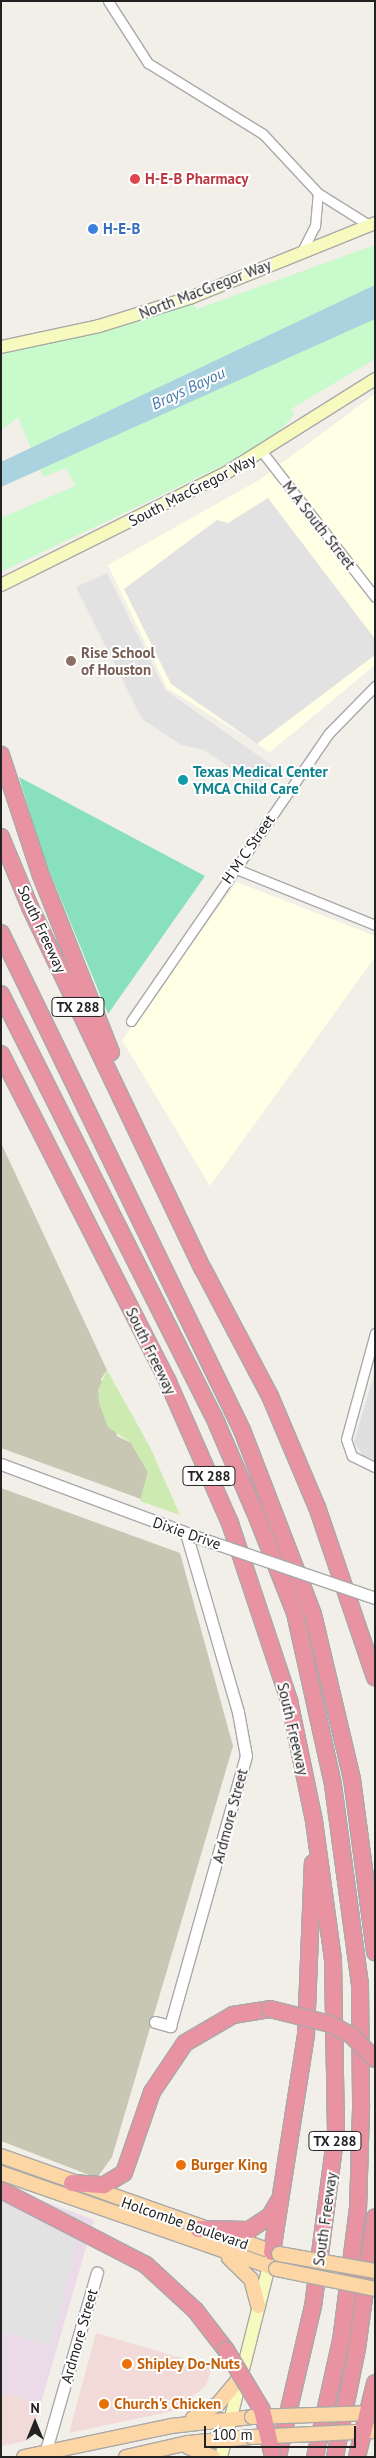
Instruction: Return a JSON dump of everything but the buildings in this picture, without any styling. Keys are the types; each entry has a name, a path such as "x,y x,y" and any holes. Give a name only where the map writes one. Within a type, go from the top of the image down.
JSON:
{"highway":[{"path":"1,756 40,873 160,1176"},
{"name":"South Freeway","path":"1,837 30,907 160,1176 270,1396 316,1507 375,1678"},
{"path":"1,933 242,1430 313,1614 352,1779 375,1952"},
{"path":"1,994 217,1424 257,1517 295,1613 333,1785 360,1984 358,2208 341,2340 315,2457"},
{"name":"South Freeway","path":"1,1054 168,1382 230,1523 288,1700 314,1821 333,1960 336,2132 316,2286 278,2457"},
{"path":"274,2261 306,2034 314,1821"},
{"path":"72,2183 104,2185 124,2173 152,2092 185,2043 233,2015 270,2009 330,2024 351,2035 375,2059"},
{"path":"1,2190 146,2265 195,2310 226,2350 262,2410 273,2457"},
{"path":"198,2229 249,2230 270,2216 283,2191"},
{"path":"335,2457 357,2349 375,2218"},
{"path":"358,2457 375,2383"}],"main road":[{"name":"North MacGregor Way","path":"1,347 148,312 372,224"},
{"name":"South MacGregor Way","path":"1,585 263,453 375,379"},
{"name":"Holcombe Boulevard","path":"1,2156 198,2229 274,2261 375,2272"},
{"name":"Holcombe Boulevard","path":"1,2173 215,2249 274,2261 375,2289"},
{"path":"215,2249 246,2272 258,2306"},
{"path":"221,2457 258,2306 274,2261"},
{"path":"171,2426 208,2412 240,2377"},
{"path":"24,2457 44,2455 171,2426 230,2418 375,2413"},
{"path":"126,2457 174,2446 226,2438 375,2431"},
{"path":"174,2446 200,2449 213,2457"}],"street":[{"path":"108,1 148,63 263,134 318,193 372,224"},
{"path":"301,252 315,226 318,193"},
{"name":"M A South Street","path":"263,453 375,597"},
{"name":"H M C Street","path":"131,1021 234,868 329,733 375,686"},
{"path":"234,868 375,925"},
{"path":"374,1336 347,1448 357,1459 375,1467"},
{"name":"Dixie Drive","path":"1,1464 192,1535 375,1598"},
{"name":"Ardmore Street","path":"155,2022 170,2026 246,1756 238,1712 192,1535"},
{"name":"Ardmore Street","path":"44,2455 97,2272"}],"shaded area":[{"path":"375,394 375,665 270,752 167,688 108,565 259,480"},
{"path":"268,498 375,639 375,655 257,744 171,684 124,589 217,520 228,523"},
{"path":"107,573 165,690 272,765 258,786 204,750 181,745 142,719 76,587"},
{"path":"237,882 375,936 375,957 210,1186 122,1040"},
{"path":"1,1143 107,1370 101,1379 117,1436 131,1443 148,1472 141,1499 1,1448"},
{"path":"375,1371 375,1460 363,1456 354,1442"},
{"path":"1,1488 180,1553 233,1746 112,2157 97,2178 1,2141"},
{"path":"1,2185 94,2220 41,2403 1,2393"},
{"path":"1,2203 77,2241 51,2347 1,2330"},
{"path":"96,2333 212,2367 206,2386 173,2411 69,2433"},
{"path":"1,2393 41,2403 30,2440 1,2446"}],"green space":[{"path":"375,245 375,359 291,409 294,415 279,431 234,460 1,572 1,518 75,486 66,468 43,477 18,417 1,430 1,352 192,303 197,309"},
{"path":"19,777 205,876 108,1014 42,853"},
{"path":"107,1370 150,1447 180,1515 140,1501 148,1472 131,1443 108,1427 99,1403 98,1390"}],"water":[{"name":"Brays Bayou","path":"375,285 375,319 1,487 1,462"}],"place":[{"name":"H-E-B Pharmacy","path":"135,179"},
{"name":"H-E-B","path":"93,229"},
{"name":"Rise School of Houston","path":"71,661"},
{"name":"Texas Medical Center YMCA Child Care","path":"183,780"},
{"name":"Burger King","path":"181,2165"},
{"name":"Shipley Do-Nuts","path":"127,2364"},
{"name":"Church's Chicken","path":"104,2404"}]}
